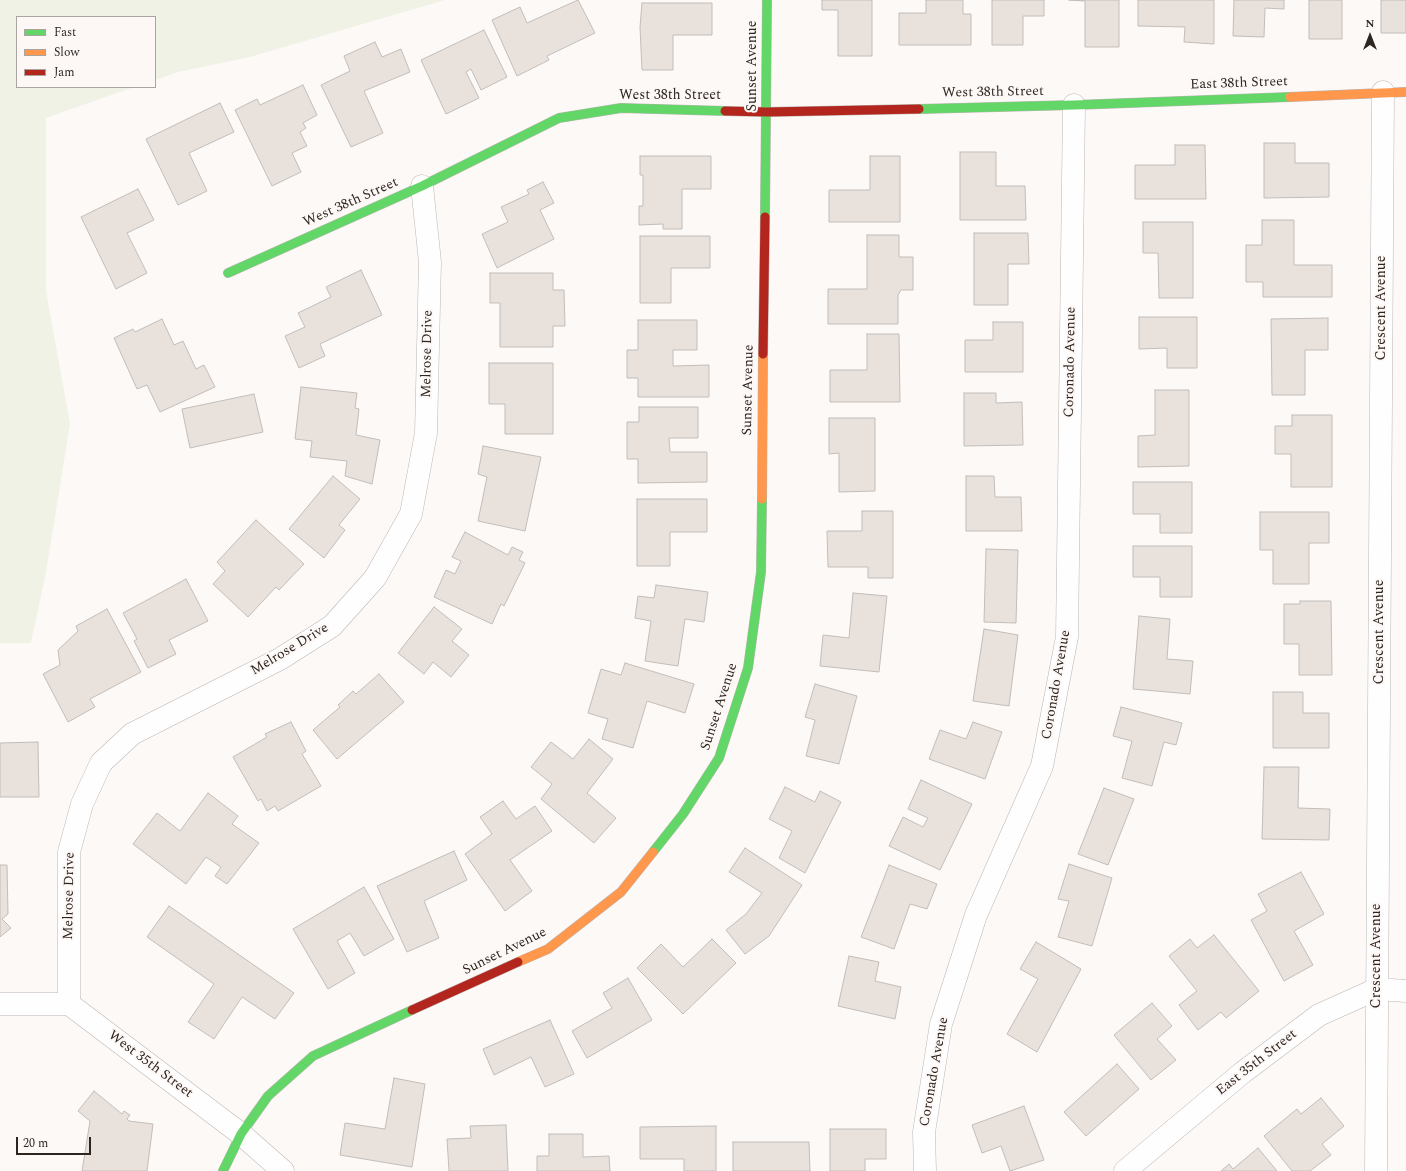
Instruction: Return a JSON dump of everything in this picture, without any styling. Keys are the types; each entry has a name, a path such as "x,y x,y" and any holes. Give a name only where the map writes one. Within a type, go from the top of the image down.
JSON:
{"street":[{"name":"Sunset Avenue","path":"223,1171 241,1134 268,1096 313,1056 548,949 621,892 684,814 719,758 748,668 761,572 767,0"},
{"name":"Crescent Avenue","path":"1376,1171 1383,92"},
{"name":"East 38th Street","path":"1074,105 1406,92"},
{"name":"West 38th Street","path":"228,273 422,186 559,118 621,108 767,112 1074,105"},
{"name":"Coronado Avenue","path":"925,1171 924,1132 941,1024 976,915 1042,766 1067,637 1074,105"},
{"name":"Melrose Drive","path":"69,1004 69,852 82,804 101,763 132,734 280,659 332,626 375,578 411,514 426,433 430,262 422,186"},
{"name":"East 35th Street","path":"1125,1171 1242,1073 1319,1015 1377,989 1406,991"},
{"path":"0,1004 69,1004"},
{"name":"West 35th Street","path":"69,1004 241,1134 283,1171"}],"shaded area":[{"path":"0,0 445,0 250,57 178,72 156,80 156,16 16,16 16,88 131,88 46,118 46,291 70,424 46,572 31,643 0,643"}],"building":[{"path":"578,0 595,33 547,56 549,60 517,76 492,20 520,7 527,23"},
{"path":"822,0 872,0 872,56 838,56 838,10 822,10"},
{"path":"926,0 963,0 963,14 971,14 971,45 899,45 899,13 926,13"},
{"path":"992,0 1044,0 1044,16 1023,16 1023,45 992,45"},
{"path":"1069,0 1119,0 1119,47 1085,47 1085,1"},
{"path":"1138,0 1214,0 1214,44 1184,42 1185,27 1138,26"},
{"path":"1234,0 1284,0 1284,9 1265,8 1264,37 1233,36"},
{"path":"1309,0 1342,0 1342,39 1309,39"},
{"path":"1381,0 1406,0 1406,33 1381,33"},
{"path":"642,3 712,3 712,35 673,35 673,70 642,70 640,27"},
{"path":"484,30 507,77 481,90 471,69 466,72 479,98 446,114 421,60"},
{"path":"375,42 382,57 401,49 410,72 364,91 383,133 351,147 321,85 350,71 344,56"},
{"path":"303,85 317,115 303,123 306,128 300,132 307,146 292,153 301,172 272,186 235,110 257,99 260,105"},
{"path":"220,103 234,132 189,153 207,191 178,205 146,139"},
{"path":"1264,143 1295,143 1295,163 1329,163 1329,197 1264,198"},
{"path":"1175,145 1205,145 1206,199 1135,199 1135,165 1175,165"},
{"path":"960,152 996,152 996,186 1025,186 1026,220 960,220"},
{"path":"640,156 711,156 711,189 682,189 682,229 663,229 663,224 639,225 639,206 643,206 643,175 640,175"},
{"path":"870,156 900,156 900,222 829,222 829,190 870,190"},
{"path":"543,182 554,203 540,210 554,239 497,268 482,234 508,222 501,207 529,194 527,190"},
{"path":"138,189 154,220 127,233 147,273 116,289 81,217"},
{"path":"1262,220 1294,220 1294,265 1332,265 1332,297 1263,297 1263,282 1246,282 1246,245 1262,245"},
{"path":"1143,222 1193,222 1193,298 1159,298 1158,253 1143,253"},
{"path":"974,233 1028,233 1029,264 1008,264 1008,305 974,305"},
{"path":"867,235 899,235 899,257 913,257 913,290 901,290 898,295 898,324 828,324 828,289 867,289"},
{"path":"640,236 710,236 710,268 671,268 671,303 640,303"},
{"path":"361,270 382,315 320,344 325,356 299,368 285,336 305,327 298,313 331,297 326,287"},
{"path":"490,273 553,273 553,290 564,290 565,326 553,326 553,347 500,347 500,303 490,303"},
{"path":"1139,317 1197,317 1197,368 1167,368 1167,348 1139,349"},
{"path":"1328,318 1328,350 1305,350 1305,395 1272,395 1271,319"},
{"path":"162,319 174,345 183,341 196,369 204,365 215,387 160,412 147,385 137,389 114,338 133,329 135,332"},
{"path":"638,320 697,320 697,350 673,350 673,366 709,365 709,397 638,397 638,378 627,378 627,350 638,350"},
{"path":"993,322 1023,322 1023,372 965,372 965,340 993,340"},
{"path":"867,334 899,334 900,402 830,402 830,370 867,370"},
{"path":"489,363 553,363 553,434 505,434 505,404 489,404"},
{"path":"301,387 357,393 355,408 359,409 356,435 380,440 372,484 345,476 347,461 310,457 312,441 295,439"},
{"path":"1155,390 1189,390 1189,466 1138,467 1138,436 1155,435"},
{"path":"964,393 996,393 996,403 1022,402 1023,445 964,446"},
{"path":"254,394 263,432 190,448 182,409"},
{"path":"639,407 698,407 698,438 669,438 670,452 707,452 707,482 638,483 638,459 627,459 627,422 639,422"},
{"path":"1292,415 1332,415 1332,487 1291,487 1291,454 1275,454 1275,426 1292,426"},
{"path":"829,418 875,418 875,491 839,492 839,453 829,454"},
{"path":"483,446 541,457 525,531 478,521 487,477 478,474"},
{"path":"333,476 360,499 339,525 345,530 324,558 289,529"},
{"path":"966,476 994,476 995,497 1021,497 1022,531 966,531"},
{"path":"1133,482 1192,482 1192,533 1160,533 1160,514 1133,514"},
{"path":"637,499 707,499 707,532 670,532 670,566 637,566"},
{"path":"862,511 893,511 893,578 868,578 868,567 828,567 827,531 862,531"},
{"path":"1260,512 1329,512 1329,543 1309,543 1309,584 1273,584 1273,550 1260,550"},
{"path":"256,520 304,564 279,590 276,587 248,617 213,584 225,571 217,562"},
{"path":"465,532 508,555 512,547 523,552 519,560 525,563 504,606 501,604 492,624 434,597 446,570 455,574 461,561 452,557"},
{"path":"1133,546 1192,546 1192,597 1160,597 1160,577 1133,577"},
{"path":"986,549 1018,550 1016,623 984,622"},
{"path":"186,579 208,621 169,640 176,654 148,668 134,641 137,639 123,613"},
{"path":"656,585 708,592 704,622 685,619 678,666 645,661 651,621 635,618 638,596 654,598"},
{"path":"853,593 887,596 879,672 820,666 823,635 849,638"},
{"path":"1300,601 1331,601 1332,675 1299,675 1299,644 1284,644 1284,604 1300,604"},
{"path":"434,607 462,629 452,641 469,655 451,677 433,662 424,674 398,653"},
{"path":"107,609 141,672 90,699 95,707 68,722 43,674 60,665 58,650 78,631 76,626"},
{"path":"1139,616 1170,619 1167,659 1193,661 1190,694 1133,689"},
{"path":"984,629 1018,635 1009,706 973,701"},
{"path":"625,663 694,684 685,713 647,701 633,748 602,739 608,719 588,713 601,669 621,675"},
{"path":"379,674 404,702 337,759 313,730 340,707 338,705 353,691 356,694"},
{"path":"815,684 857,696 839,764 806,756 815,720 805,717"},
{"path":"1273,692 1303,692 1303,713 1329,713 1329,748 1273,748"},
{"path":"1121,707 1182,723 1176,745 1164,742 1152,786 1122,778 1132,741 1113,736"},
{"path":"291,722 306,751 302,754 321,786 278,811 275,806 267,811 261,799 258,801 233,757 267,737 265,734"},
{"path":"973,722 1002,732 985,779 929,759 940,730 966,739"},
{"path":"589,739 613,759 587,793 616,818 594,843 541,799 552,784 531,767 551,742 573,759"},
{"path":"38,742 39,797 0,797 0,743"},
{"path":"1264,767 1299,767 1298,808 1330,809 1329,840 1262,839"},
{"path":"921,780 972,804 940,870 889,846 903,817 923,827 928,818 908,809"},
{"path":"785,787 815,802 820,791 841,802 805,873 779,858 792,831 769,819"},
{"path":"1104,788 1134,799 1108,865 1078,854"},
{"path":"208,793 238,816 232,824 259,843 227,884 215,876 221,867 206,857 186,884 133,844 157,813 180,831"},
{"path":"503,801 516,819 535,806 552,831 510,860 532,891 505,911 465,854 492,834 480,817"},
{"path":"745,848 802,885 769,936 745,954 726,930 746,914 762,893 729,872"},
{"path":"454,851 467,880 424,901 439,938 407,952 377,886"},
{"path":"1069,864 1112,878 1092,946 1058,937 1069,901 1058,899"},
{"path":"0,865 7,865 8,914 2,919 11,928 0,937"},
{"path":"889,865 937,884 927,909 910,904 894,949 861,937"},
{"path":"1301,872 1324,914 1294,931 1313,965 1284,981 1251,920 1267,911 1258,894"},
{"path":"364,887 394,939 364,956 350,933 337,941 355,973 328,989 293,929"},
{"path":"169,906 294,993 275,1019 242,997 214,1039 188,1022 214,984 147,937"},
{"path":"1214,935 1259,991 1226,1018 1221,1012 1198,1030 1179,1005 1197,991 1169,956 1190,939 1197,948"},
{"path":"712,939 736,963 683,1014 637,968 661,944 683,967"},
{"path":"1036,942 1081,969 1037,1052 1007,1034 1038,979 1020,969"},
{"path":"849,956 879,962 875,981 901,987 895,1019 838,1006"},
{"path":"628,978 652,1020 587,1058 572,1031 612,1008 603,993"},
{"path":"1152,1003 1172,1026 1157,1039 1176,1060 1151,1080 1114,1035"},
{"path":"550,1020 574,1074 545,1087 531,1057 494,1075 483,1049"},
{"path":"1117,1064 1139,1089 1086,1136 1064,1112"},
{"path":"394,1078 425,1084 412,1167 340,1155 345,1123 385,1129"},
{"path":"94,1091 122,1114 124,1111 130,1115 127,1119 129,1121 153,1124 147,1171 82,1171 90,1121 78,1111"},
{"path":"1321,1098 1344,1126 1322,1144 1331,1155 1310,1171 1292,1171 1264,1136 1297,1109 1301,1114"},
{"path":"1024,1106 1044,1160 1010,1171 1001,1146 982,1153 972,1125"},
{"path":"506,1125 508,1171 449,1171 447,1139 471,1138 470,1126"},
{"path":"716,1126 716,1171 684,1171 684,1159 640,1159 640,1127"},
{"path":"830,1129 886,1129 886,1159 865,1159 865,1171 830,1171"},
{"path":"549,1134 583,1134 583,1157 609,1156 610,1171 537,1171 537,1156 549,1156"},
{"path":"733,1142 809,1142 810,1171 733,1171"},
{"path":"1258,1148 1277,1171 1221,1171 1229,1164 1233,1169"}],"traffic: fast":[{"path":"765,217 767,0"},
{"path":"919,109 1290,97"},
{"path":"228,273 422,186 559,118 621,108 725,111"},
{"path":"653,852 683,814 719,758 748,668 761,572 762,499"},
{"path":"223,1171 241,1134 268,1096 313,1056 412,1010"}],"traffic: slow":[{"path":"1290,97 1406,92"},
{"path":"762,499 763,354"},
{"path":"518,962 548,949 621,892 653,852"}],"traffic: jam":[{"path":"725,111 767,112 919,109"},
{"path":"763,354 765,217"},
{"path":"412,1010 518,962"}]}
